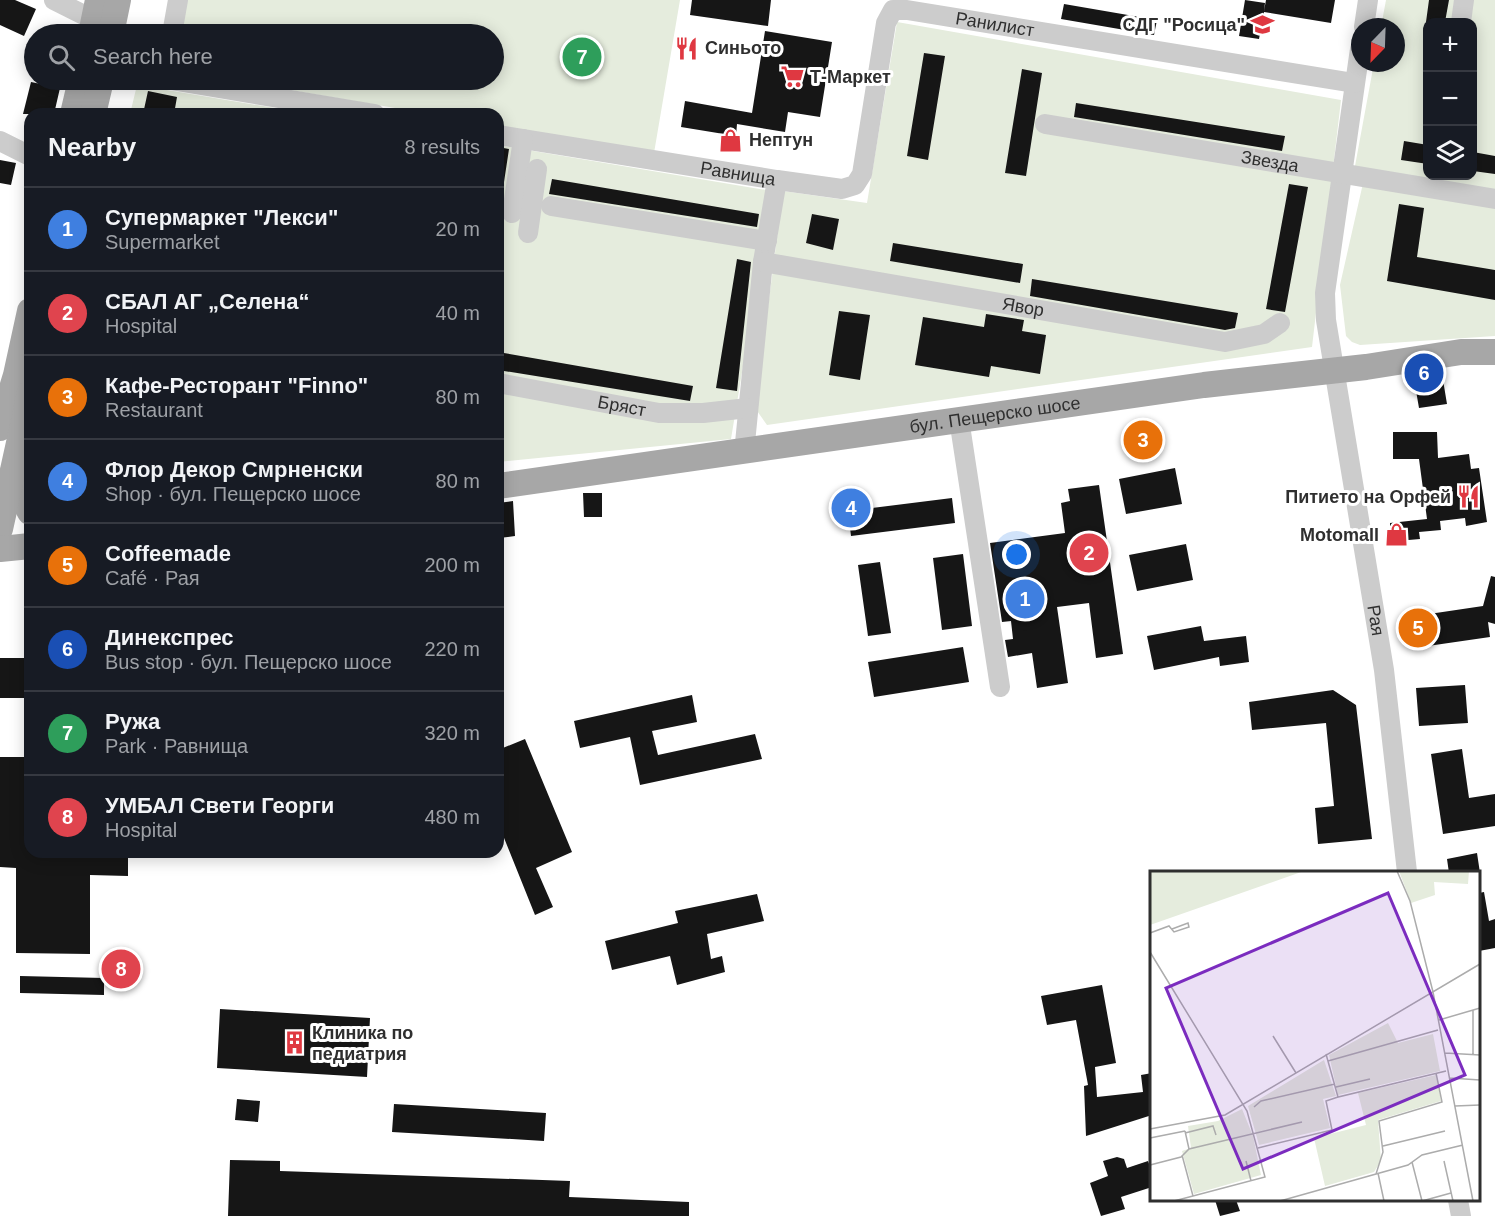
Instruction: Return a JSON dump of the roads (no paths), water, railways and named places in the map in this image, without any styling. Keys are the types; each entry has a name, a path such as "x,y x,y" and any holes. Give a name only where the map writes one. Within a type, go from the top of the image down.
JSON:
{"main road":[{"path":"98,22 118,0"},
{"path":"74,108 79,90"},
{"path":"94,108 99,90"},
{"path":"0,428 15,380 24,339"},
{"name":"бул. Пещерско шосе","path":"504,485 744,453 959,419 1204,385 1461,352 1495,352"},
{"path":"0,530 13,470 15,380"},
{"path":"13,470 17,488 24,501"},
{"path":"0,549 24,547"}],"street":[{"path":"54,0 98,22"},
{"path":"174,24 178,0"},
{"path":"1365,18 1368,0"},
{"path":"1462,18 1464,0"},
{"name":"Ранилист","path":"777,180 842,189 855,185 862,174 886,23 893,10 908,10 1354,83"},
{"path":"1337,369 1326,320 1325,292 1344,174 1356,72"},
{"path":"231,90 339,108"},
{"name":"Звезда","path":"1045,124 1495,199"},
{"name":"Равнища","path":"504,136 777,180 763,262 744,453"},
{"path":"523,139 519,208 528,233"},
{"path":"0,141 24,153"},
{"path":"519,208 537,169"},
{"path":"551,206 767,241"},
{"name":"Явор","path":"763,262 1225,342 1264,334 1280,323"},
{"name":"Рая","path":"1337,369 1384,670 1407,871"},
{"name":"Бряст","path":"504,384 659,413 703,413 748,408"},
{"path":"959,419 1000,687"},
{"path":"1458,1201 1461,1216"}],"place":[{"name":"СДГ \"Росица\"","path":"1263,25"},
{"name":"Синьото","path":"687,48"},
{"name":"Ружа","path":"582,57"},
{"name":"Т-Маркет","path":"792,77"},
{"name":"Нептун","path":"731,140"},
{"name":"Динекспрес","path":"1424,373"},
{"name":"Кафе-Ресторант \"Finno\"","path":"1143,440"},
{"name":"Питието на Орфей","path":"1469,497"},
{"name":"Флор Декор Смрненски","path":"851,508"},
{"name":"Motomall","path":"1397,535"},
{"name":"СБАЛ АГ „Селена“","path":"1089,553"},
{"name":"Супермаркет \"Лекси\"","path":"1025,599"},
{"name":"Coffeemade","path":"1418,628"},
{"name":"УМБАЛ Свети Георги","path":"121,969"},
{"name":"Клиника по педиатрия","path":"294,1043"}]}
